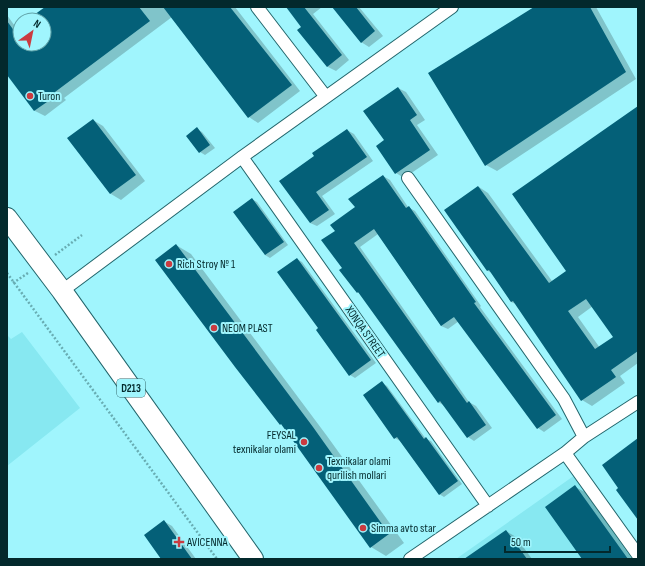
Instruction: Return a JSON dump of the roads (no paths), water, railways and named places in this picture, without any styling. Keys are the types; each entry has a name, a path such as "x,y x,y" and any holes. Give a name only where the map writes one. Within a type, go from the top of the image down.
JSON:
{"main road":[{"name":"D213","path":"7,218 62,291 253,559"}],"street":[{"path":"257,7 326,97"},
{"path":"62,291 242,157 452,7"},
{"name":"XONQA STREET","path":"242,157 488,506"},
{"path":"408,178 564,400 584,437"},
{"path":"410,559 488,506 584,437 638,402"},
{"path":"565,452 638,555"}],"place":[{"name":"Turon","path":"30,96"},
{"name":"Rich Stroy № 1","path":"169,264"},
{"name":"NEOM PLAST","path":"214,328"},
{"name":"FEYSAL texnikalar olami","path":"304,442"},
{"name":"Texnikalar olami qurilish mollari","path":"319,468"},
{"name":"Simma avto star","path":"363,528"},
{"name":"AVICENNA","path":"179,542"}]}
